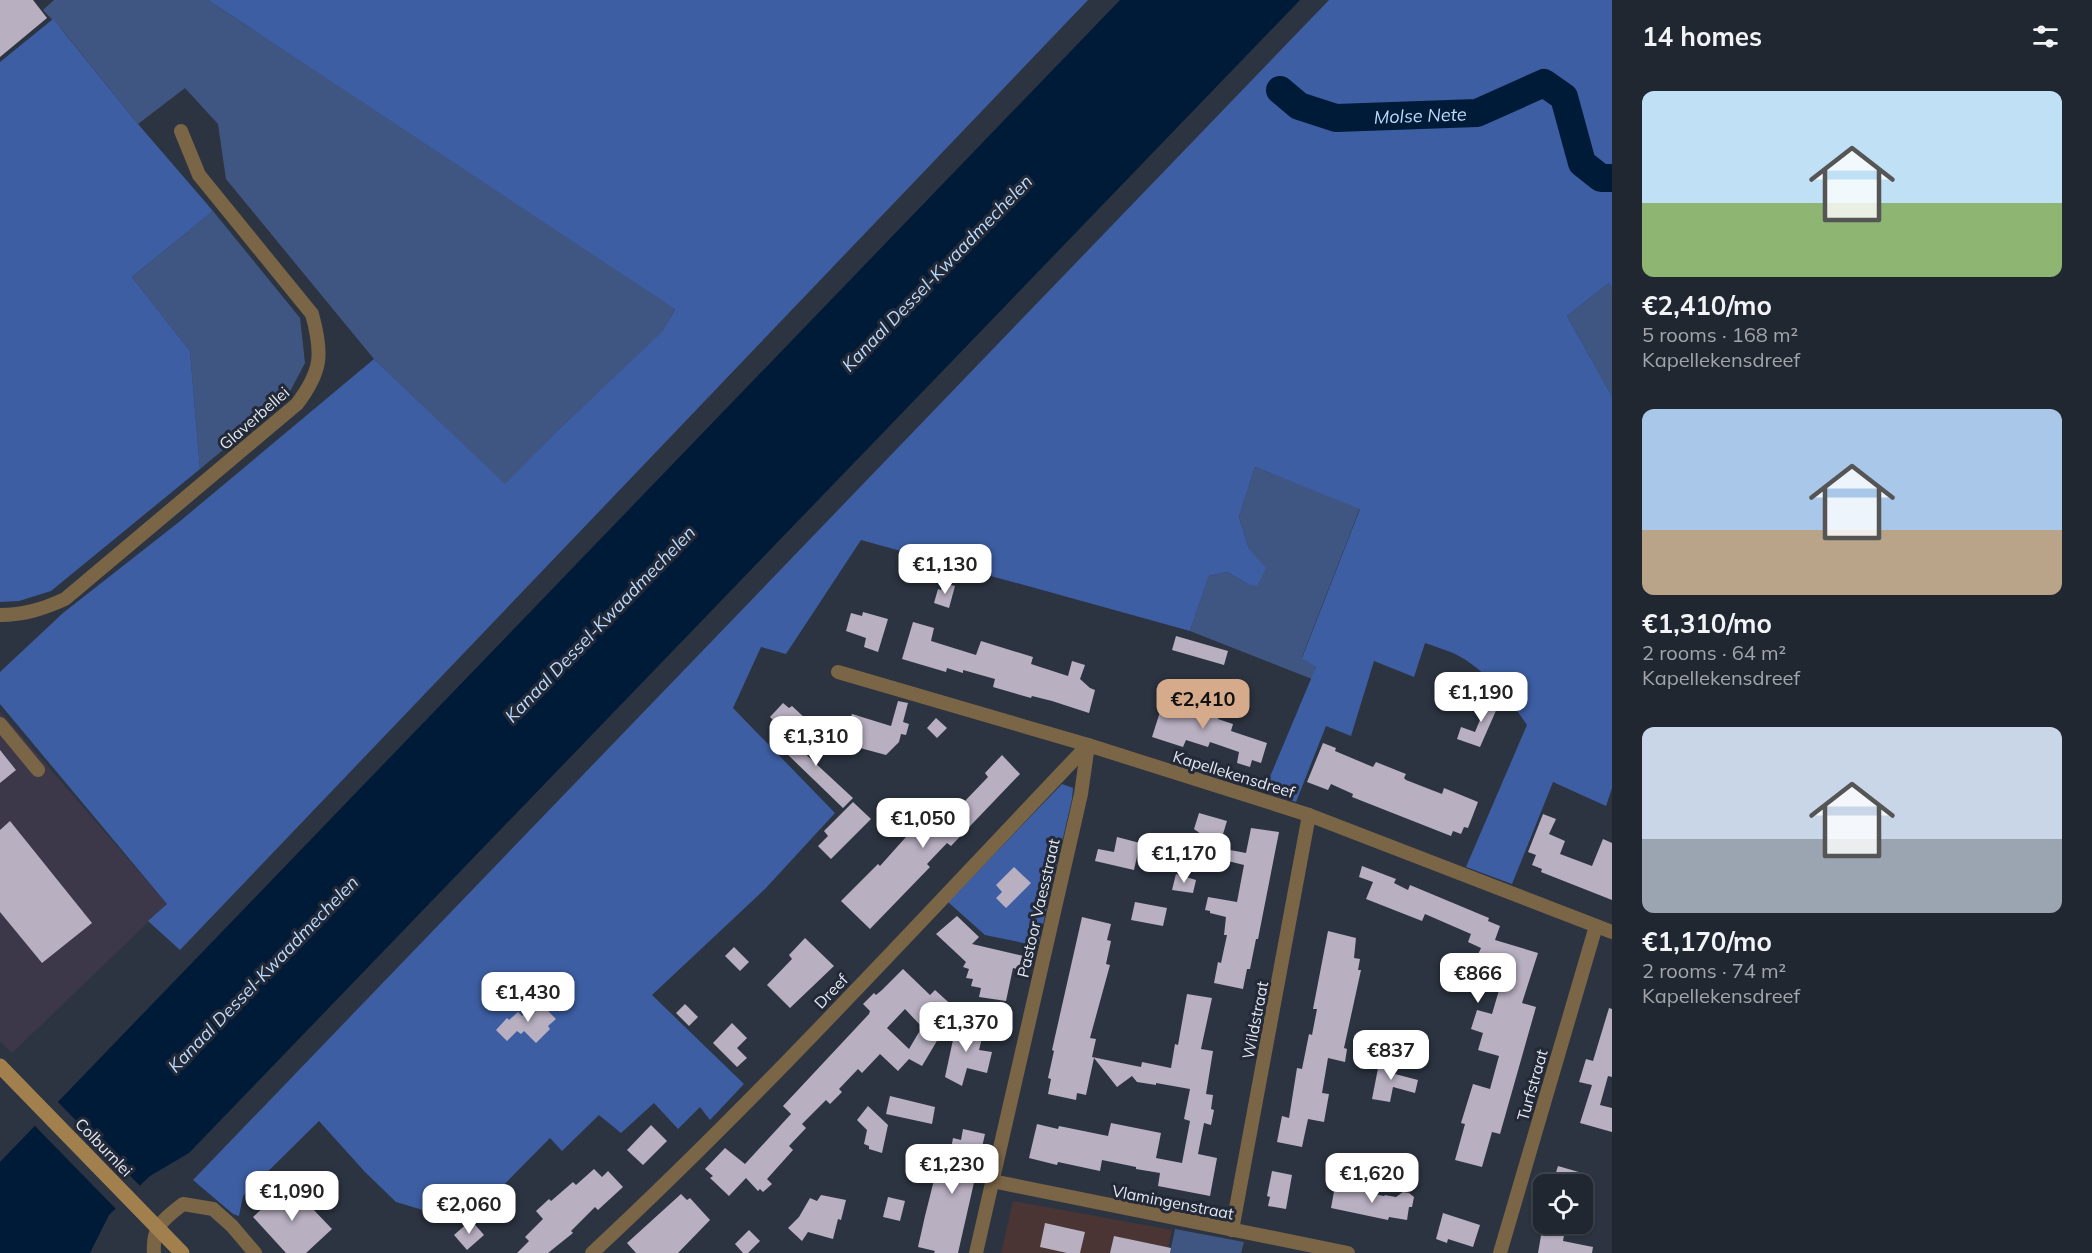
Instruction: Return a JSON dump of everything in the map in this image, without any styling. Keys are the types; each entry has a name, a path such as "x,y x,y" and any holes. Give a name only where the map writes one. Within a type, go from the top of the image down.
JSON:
{"street":[{"name":"Glaverbellei","path":"0,615 15,615 40,610 65,599 297,404 311,386 319,361 319,339 312,314 200,175 181,130"},
{"name":"Kapellekensdreef","path":"838,672 1088,745 1309,815 1612,932"},
{"path":"0,724 38,770"},
{"name":"Pastoor Vaesstraat","path":"976,1253 1081,794 1088,745"},
{"name":"Dreef","path":"592,1253 665,1185 1088,745"},
{"name":"Wildstraat","path":"1232,1230 1309,815"},
{"name":"Turfstraat","path":"1500,1253 1596,926"},
{"name":"Colburnlei","path":"0,1066 182,1253"},
{"name":"Vlamingenstraat","path":"992,1181 1348,1253"},
{"path":"154,1253 153,1238 162,1220 183,1204 213,1209 232,1226 255,1253"}],"shaded area":[{"path":"54,0 208,0 675,308 664,331 557,431 505,485 374,359 226,179 218,124 185,88 138,124 63,31 43,10"},
{"path":"208,0 1088,0 180,950 148,921 167,904 0,704 0,672 63,613 179,522 374,359 505,484 557,431 663,331 675,309"},
{"path":"1329,0 1612,0 1612,289 1609,283 1567,316 1612,396 1612,788 1606,806 1553,782 1512,884 1466,867 1527,725 1513,705 1477,668 1457,655 1425,643 1414,677 1374,661 1351,736 1326,726 1296,802 1264,791 1316,667 1302,658 1360,509 1255,467 1239,517 1249,549 1266,568 1257,586 1248,584 1227,572 1209,576 1190,631 861,540 786,654 761,647 733,708 835,813 765,889 652,995 744,1084 710,1120 700,1107 678,1129 654,1103 621,1133 599,1115 562,1151 550,1138 476,1213 463,1222 396,1202 319,1121 243,1196 239,1216 233,1214 193,1180"},
{"path":"53,19 138,124 213,211 132,277 190,351 200,469 51,591 19,601 0,602 0,62"},
{"path":"213,211 300,318 305,363 287,397 200,469 190,351 132,277"},
{"path":"1609,283 1612,289 1612,396 1567,316"},
{"path":"1255,467 1360,508 1302,657 1316,666 1312,679 1190,631 1209,576 1227,572 1248,584 1249,549 1239,517"},
{"path":"0,711 167,904 12,1053 0,1041"},
{"path":"1062,784 1073,788 1072,799 1038,946 985,935 948,902"},
{"path":"1013,1201 1172,1230 1167,1253 1001,1253"},
{"path":"1175,1229 1244,1242 1241,1253 1170,1253"}],"water":[{"name":"Kanaal Dessel-Kwaadmechelen","path":"1120,0 1300,0 189,1153 150,1176 109,1215 90,1253 0,1253 0,1162"}],"pier":[{"path":"56,1100 142,1188 118,1211 33,1124"}],"building":[{"path":"0,0 33,0 47,18 0,57"},
{"path":"943,583 955,586 949,608 934,603 938,589 941,590"},
{"path":"863,612 888,619 878,652 864,647 866,638 846,631 851,613 862,616"},
{"path":"913,622 934,628 931,641 976,655 981,641 1033,657 1031,664 1068,676 1072,661 1085,665 1080,679 1095,690 1089,713 1052,701 1032,696 1031,698 993,687 995,679 963,670 963,673 947,668 946,672 902,659"},
{"path":"1176,636 1228,651 1224,665 1172,650"},
{"path":"1166,693 1197,702 1195,709 1219,716 1218,719 1233,724 1231,731 1267,743 1261,763 1252,760 1250,767 1237,763 1239,752 1210,742 1208,747 1186,740 1183,747 1152,737"},
{"path":"1491,693 1502,697 1480,747 1457,739 1461,727 1475,732"},
{"path":"898,701 908,703 903,722 909,724 906,735 901,734 899,742 886,755 838,742 844,722 849,723 852,714 891,726"},
{"path":"783,703 789,708 792,706 807,720 790,737 770,717"},
{"path":"936,718 947,728 937,738 927,728"},
{"path":"810,723 818,730 800,749 853,798 843,808 783,750"},
{"path":"1323,743 1336,748 1335,751 1373,767 1376,762 1406,774 1404,778 1406,780 1442,794 1444,788 1478,802 1468,828 1464,827 1461,834 1453,831 1451,836 1352,797 1353,794 1331,784 1328,790 1307,782"},
{"path":"0,750 16,770 0,783"},
{"path":"1002,755 1020,774 951,846 947,843 927,864 930,867 870,929 841,901 878,864 880,866 922,819 929,815 941,826 988,777 985,773"},
{"path":"853,802 871,819 831,859 818,846 828,836 824,831"},
{"path":"1199,813 1227,821 1219,847 1194,829"},
{"path":"1543,814 1556,819 1549,834 1565,841 1560,854 1592,866 1603,839 1612,843 1612,900 1541,872 1542,869 1532,865 1536,855 1528,852"},
{"path":"10,821 92,923 42,963 0,912 0,830"},
{"path":"1251,828 1279,832 1258,939 1256,939 1250,969 1247,969 1243,989 1214,983 1227,935 1224,935 1226,917 1205,910 1208,897 1237,902 1244,865 1228,861 1230,850 1246,853"},
{"path":"1117,837 1140,843 1134,870 1095,861 1098,849 1114,852"},
{"path":"1362,866 1396,879 1394,883 1408,890 1410,885 1489,918 1488,921 1500,926 1495,940 1538,953 1522,1003 1536,1007 1500,1134 1492,1132 1482,1167 1455,1160 1465,1124 1461,1123 1473,1084 1490,1089 1499,1056 1478,1050 1483,1033 1471,1029 1477,1010 1492,1014 1502,980 1482,974 1481,976 1470,971 1481,948 1468,942 1471,934 1425,914 1422,921 1366,899 1373,882 1359,877"},
{"path":"1014,867 1031,883 1006,908 996,898 1002,892 996,885"},
{"path":"1176,874 1196,880 1193,893 1172,890"},
{"path":"1135,902 1167,908 1163,926 1131,920"},
{"path":"957,916 979,937 972,944 1028,957 1024,971 1013,968 1006,1001 979,997 981,988 971,986 973,979 966,978 969,969 963,967 966,962 936,934"},
{"path":"1082,917 1111,924 1107,940 1111,941 1106,964 1110,965 1090,1038 1096,1039 1092,1057 1141,1067 1142,1062 1171,1068 1175,1044 1178,1045 1187,994 1212,998 1201,1049 1213,1051 1206,1094 1213,1095 1211,1109 1214,1110 1211,1125 1204,1123 1198,1154 1217,1158 1210,1196 1158,1186 1160,1173 1136,1169 1136,1167 1102,1160 1100,1171 1058,1162 1057,1165 1029,1158 1037,1124 1108,1136 1111,1123 1161,1133 1156,1158 1182,1163 1190,1121 1184,1119 1190,1089 1137,1082 1132,1076 1117,1087 1094,1058 1086,1095 1077,1093 1076,1100 1048,1094 1051,1079 1048,1078 1054,1051 1052,1050"},
{"path":"1328,931 1356,938 1354,958 1360,959 1358,970 1361,970 1344,1048 1347,1049 1345,1062 1328,1058 1322,1093 1329,1094 1324,1122 1308,1119 1302,1147 1277,1142 1282,1116 1289,1118 1297,1068 1302,1069 1309,1034 1312,1035 1317,1009 1313,1009"},
{"path":"805,938 834,966 790,1008 767,985 792,959 789,955"},
{"path":"734,947 749,962 740,971 725,956"},
{"path":"903,969 930,995 935,990 956,1009 922,1066 909,1059 898,1071 880,1054 862,1073 858,1069 839,1089 842,1092 830,1104 826,1100 802,1124 806,1128 789,1146 793,1150 767,1179 772,1184 763,1192 760,1189 758,1191 746,1178 729,1196 710,1178 713,1176 705,1169 725,1148 745,1164 791,1114 783,1106 869,1014 870,1011 863,1004 874,993 876,995","holes":["905,1009 922,1027 909,1049 887,1028"]},
{"path":"538,1001 556,1019 536,1043 524,1031 521,1034 517,1031 507,1041 496,1030 507,1018 509,1020 518,1012 522,1016"},
{"path":"685,1004 698,1017 689,1026 676,1013"},
{"path":"1609,1008 1612,1009 1612,1077 1608,1076 1600,1105 1612,1108 1612,1132 1580,1123 1592,1085 1579,1082 1586,1059 1593,1061"},
{"path":"959,1012 973,1025 971,1035 982,1038 979,1050 992,1052 987,1073 967,1068 962,1086 945,1077"},
{"path":"732,1023 747,1038 737,1048 747,1058 737,1067 713,1043"},
{"path":"1380,1058 1397,1062 1395,1074 1418,1080 1415,1093 1393,1087 1390,1102 1372,1099"},
{"path":"890,1096 935,1107 932,1124 886,1114"},
{"path":"868,1106 888,1125 882,1153 869,1149 869,1146 864,1144 867,1130 857,1120"},
{"path":"651,1125 667,1141 643,1165 627,1150"},
{"path":"963,1129 985,1134 958,1253 934,1253 935,1251 918,1247 925,1216 937,1168 942,1169 945,1153 951,1149 953,1138 961,1140"},
{"path":"1558,1166 1586,1174 1555,1174"},
{"path":"594,1169 602,1177 608,1171 623,1187 598,1210 595,1207 571,1231 573,1233 548,1253 517,1253 529,1241 525,1237 543,1219 536,1211 573,1182 576,1185"},
{"path":"1272,1171 1292,1175 1286,1209 1268,1206 1270,1197 1267,1196"},
{"path":"289,1184 332,1229 306,1253 286,1253 253,1217"},
{"path":"1335,1186 1384,1196 1396,1197 1403,1192 1409,1193 1414,1197 1412,1207 1409,1207 1407,1220 1389,1217 1388,1220 1331,1208"},
{"path":"681,1194 687,1200 690,1198 710,1220 678,1253 636,1253 627,1243"},
{"path":"821,1195 846,1200 841,1220 838,1219 833,1239 808,1232 802,1241 788,1228 799,1217 810,1198 817,1201"},
{"path":"888,1197 905,1201 900,1221 883,1217"},
{"path":"1443,1213 1480,1225 1473,1247 1448,1239 1447,1243 1436,1239"},
{"path":"471,1220 484,1235 467,1250 454,1235"},
{"path":"1045,1223 1085,1232 1080,1253 1067,1253 1040,1247"},
{"path":"749,1230 760,1241 748,1253 743,1253 735,1244"},
{"path":"1541,1234 1564,1234 1563,1241 1593,1247 1592,1253 1538,1253"},
{"path":"1114,1236 1171,1248 1170,1253 1110,1253"}],"waterway":[{"name":"Molse Nete","path":"1280,90 1299,106 1336,118 1477,113 1544,83 1564,97 1582,163 1601,178 1612,178"}]}
